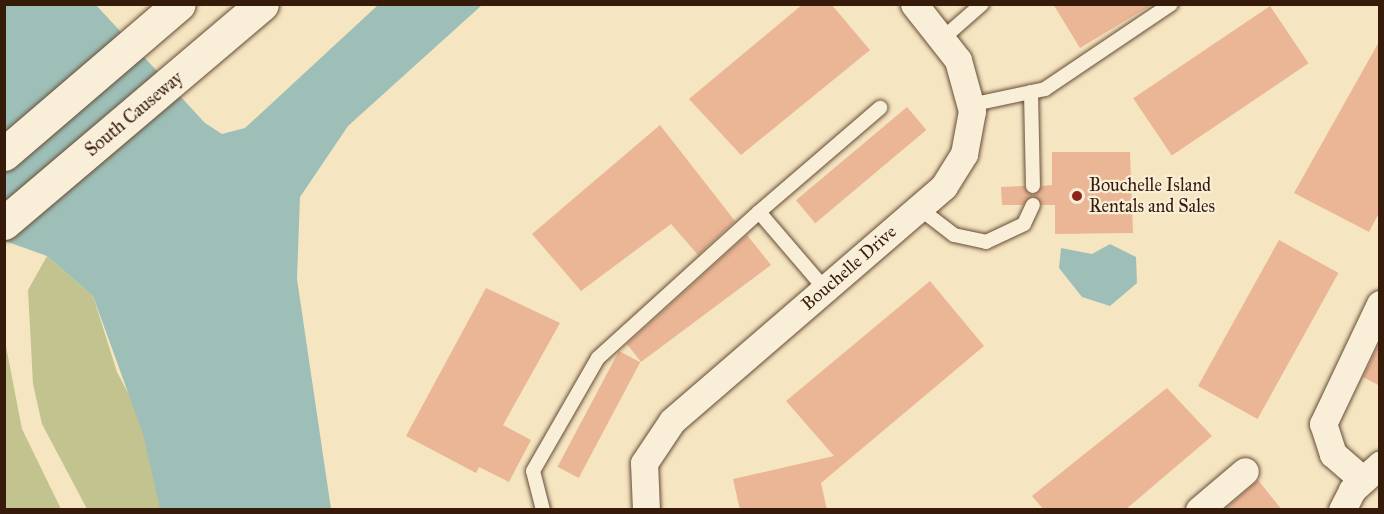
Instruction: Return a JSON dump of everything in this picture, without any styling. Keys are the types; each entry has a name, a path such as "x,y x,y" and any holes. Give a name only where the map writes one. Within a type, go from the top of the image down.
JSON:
{"main road":[{"path":"4,154 179,4"},
{"name":"South Causeway","path":"4,223 262,4"}],"street":[{"name":"Bouchelle Drive","path":"646,510 644,463 672,421 944,186 964,154 970,105 958,60 914,4"},
{"path":"1342,510 1371,472 1333,454 1323,423 1380,304"},
{"path":"1199,510 1245,471"}],"lane":[{"path":"942,39 982,4"},
{"path":"970,105 1045,89 1171,4"},
{"path":"1031,92 1033,186"},
{"path":"543,510 533,471 598,358 759,212 880,108"},
{"path":"919,208 954,234 986,242 1024,224 1033,205"},
{"path":"759,212 825,289"}],"green space":[{"path":"47,256 93,296 117,372 189,509 87,509 42,424 33,384 28,290"},
{"path":"4,336 22,429 61,509 5,509"}],"water":[{"path":"4,5 96,5 205,123 222,134 245,128 378,5 482,5 348,126 300,197 297,279 331,509 160,509 143,434 93,296 47,256 5,241"},
{"path":"1110,244 1136,257 1137,283 1110,306 1082,297 1059,268 1061,248 1092,254"}],"building":[{"path":"803,4 831,4 870,50 741,155 689,99"},
{"path":"1053,4 1153,4 1080,48"},
{"path":"1270,6 1309,63 1172,155 1133,98"},
{"path":"1380,40 1380,211 1369,232 1294,193"},
{"path":"907,107 926,130 815,223 796,200"},
{"path":"660,125 735,221 698,255 671,224 581,291 532,234"},
{"name":"Bouchelle Island Rentals and Sales","path":"1052,152 1130,152 1133,233 1055,234 1055,205 1042,205 1033,196 1023,205 1002,205 1001,187 1024,186 1033,195 1042,186 1052,185"},
{"path":"747,235 771,265 641,362 627,344"},
{"path":"1279,240 1338,273 1258,419 1198,386"},
{"path":"930,281 984,346 821,483 827,510 740,510 733,479 834,456 786,401"},
{"path":"486,288 560,323 503,425 531,440 509,482 479,467 476,473 406,436"},
{"path":"1380,342 1380,386 1363,377"},
{"path":"619,351 640,362 579,478 557,467"},
{"path":"1167,388 1212,436 1125,510 1044,510 1032,496"},
{"path":"1258,480 1282,510 1224,510 1255,483"}],"place":[{"name":"Bouchelle Island Rentals and Sales","path":"1077,196"}]}
